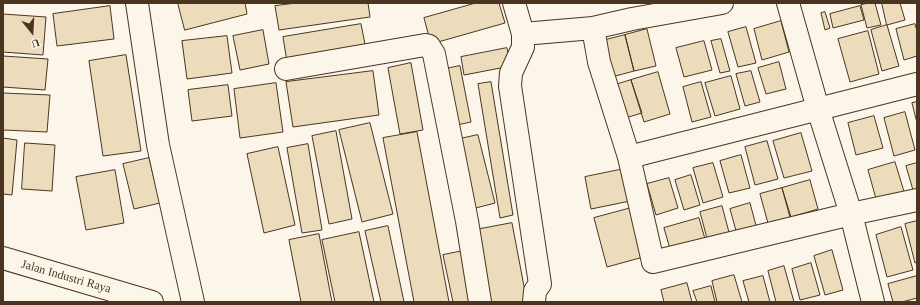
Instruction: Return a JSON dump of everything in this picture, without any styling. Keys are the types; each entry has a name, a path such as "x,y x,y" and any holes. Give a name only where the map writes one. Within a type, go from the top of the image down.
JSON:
{"street":[{"path":"137,3 158,145 193,302"},
{"path":"514,3 522,34 523,47 511,73 510,86 540,284 534,291 534,302"},
{"path":"522,34 593,28 632,19 722,3"},
{"path":"788,3 818,109 851,214 872,302"},
{"path":"593,28 599,62 629,157 653,262 851,214 917,200"},
{"path":"286,69 425,45 431,49 434,54 467,221 480,302"},
{"path":"629,157 917,84"},
{"name":"Jalan Industri Raya","path":"3,258 152,302"}],"building":[{"path":"178,3 245,3 247,14 185,30"},
{"path":"297,3 368,3 370,17 279,30 275,6"},
{"path":"476,3 499,3 505,23 431,44 424,18"},
{"path":"875,3 881,25 867,28 861,5"},
{"path":"882,3 900,3 905,20 887,25"},
{"path":"110,6 114,39 57,46 53,14"},
{"path":"860,6 864,20 833,28 830,14"},
{"path":"825,12 830,28 825,30 821,13"},
{"path":"3,14 46,17 43,55 3,52"},
{"path":"781,21 789,52 762,60 754,29"},
{"path":"361,24 366,49 287,62 283,37"},
{"path":"915,24 917,31 917,56 904,60 896,29"},
{"path":"887,25 899,66 882,71 871,30"},
{"path":"746,27 756,63 738,67 728,32"},
{"path":"647,29 656,66 634,71 625,35"},
{"path":"263,30 269,64 240,70 233,36"},
{"path":"868,31 879,74 850,82 838,39"},
{"path":"625,35 634,71 608,78 598,42"},
{"path":"227,36 232,73 187,79 182,41"},
{"path":"721,39 730,71 720,73 711,41"},
{"path":"704,41 712,70 684,77 676,48"},
{"path":"507,48 511,66 464,75 461,57"},
{"path":"126,55 141,151 103,156 89,61"},
{"path":"3,56 48,59 45,90 3,87"},
{"path":"779,62 786,89 766,94 758,68"},
{"path":"411,63 423,130 400,134 388,68"},
{"path":"460,66 471,122 452,126 440,70"},
{"path":"373,71 379,115 293,127 286,82"},
{"path":"751,71 760,102 745,106 736,74"},
{"path":"658,72 670,114 644,122 631,80"},
{"path":"731,76 740,109 715,116 705,83"},
{"path":"631,80 642,113 622,119 612,86"},
{"path":"491,82 513,215 500,218 478,84"},
{"path":"701,82 711,117 692,122 683,87"},
{"path":"276,83 283,132 240,138 234,89"},
{"path":"228,85 232,116 192,121 188,90"},
{"path":"3,93 50,95 47,132 3,130"},
{"path":"917,102 917,123 912,103"},
{"path":"905,112 915,150 894,156 884,118"},
{"path":"874,116 883,148 856,155 848,123"},
{"path":"370,123 393,214 362,222 339,130"},
{"path":"336,131 352,219 329,224 312,136"},
{"path":"417,132 449,302 414,302 383,138"},
{"path":"801,133 812,171 784,178 773,141"},
{"path":"478,135 495,203 472,209 455,140"},
{"path":"3,138 17,140 12,195 3,194"},
{"path":"767,141 778,179 755,185 745,147"},
{"path":"25,143 55,145 52,191 22,189"},
{"path":"308,144 322,230 302,233 287,148"},
{"path":"278,147 295,225 264,233 247,154"},
{"path":"741,155 750,188 729,193 720,161"},
{"path":"149,158 160,203 134,209 123,164"},
{"path":"895,162 906,198 878,206 868,170"},
{"path":"713,163 723,197 703,203 693,168"},
{"path":"917,163 917,196 915,197 906,166"},
{"path":"629,168 635,200 591,209 585,177"},
{"path":"115,170 124,223 86,230 76,177"},
{"path":"691,175 700,205 684,210 675,180"},
{"path":"669,178 678,208 656,215 647,184"},
{"path":"810,180 818,209 791,217 782,188"},
{"path":"782,188 791,221 769,227 760,194"},
{"path":"750,203 758,233 738,238 730,209"},
{"path":"722,206 730,236 708,242 700,212"},
{"path":"635,207 647,256 607,267 594,218"},
{"path":"699,218 707,246 672,256 664,228"},
{"path":"917,221 917,262 915,263 905,224"},
{"path":"512,223 527,302 489,302 475,230"},
{"path":"388,226 404,302 381,302 365,231"},
{"path":"901,227 913,270 887,277 876,235"},
{"path":"359,232 374,302 335,302 322,240"},
{"path":"319,234 332,302 301,302 289,240"},
{"path":"832,250 843,290 825,295 814,256"},
{"path":"463,251 475,302 453,302 443,255"},
{"path":"811,263 820,295 800,300 792,269"},
{"path":"784,266 794,302 776,302 768,271"},
{"path":"734,275 742,302 717,302 712,281"},
{"path":"763,276 770,302 749,302 743,281"},
{"path":"917,276 917,298 902,302 893,302 888,284"},
{"path":"687,283 692,302 664,302 661,290"},
{"path":"711,286 715,302 697,302 693,291"}]}
